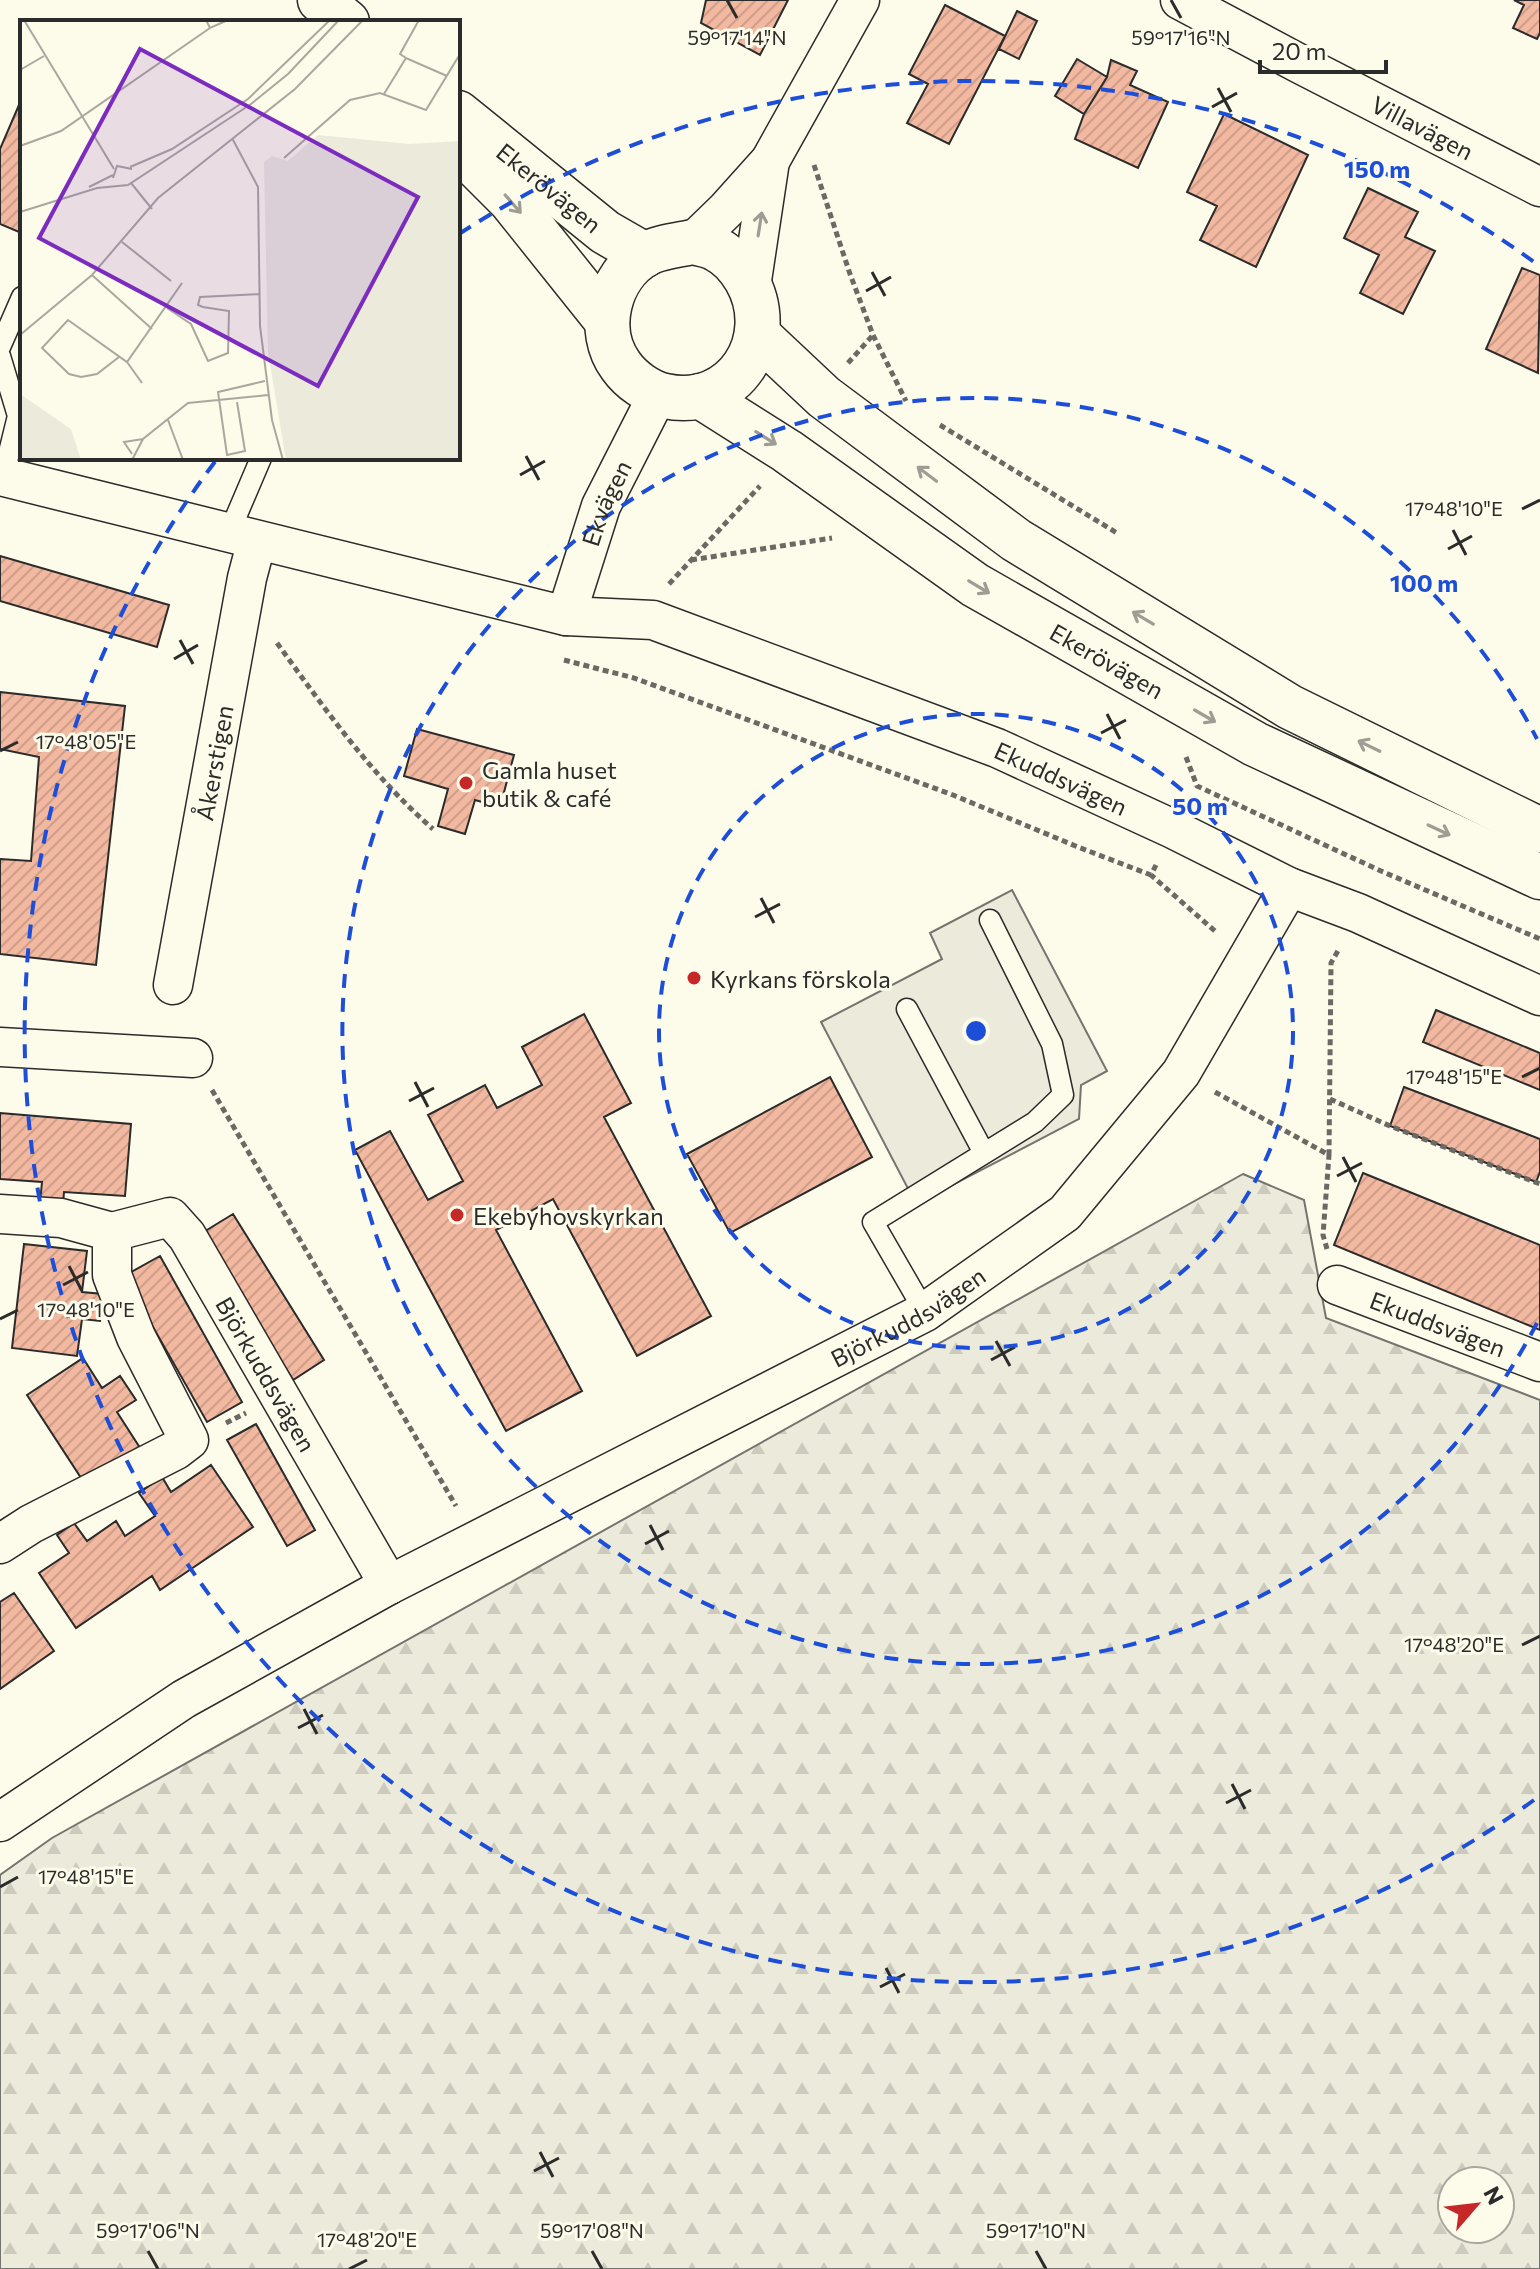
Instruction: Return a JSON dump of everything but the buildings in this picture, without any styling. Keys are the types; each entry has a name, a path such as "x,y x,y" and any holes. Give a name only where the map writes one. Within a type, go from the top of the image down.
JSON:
{"main road":[{"path":"310,0 330,20"},
{"path":"320,0 345,20"},
{"name":"Ekerövägen","path":"460,115 605,232 645,255"},
{"name":"Ekerövägen","path":"460,150 511,201 607,321"},
{"path":"693,242 717,249 739,268 751,287 758,310 757,334 751,356 737,375 720,388 700,396 679,398 658,394 637,383 620,365 610,344 607,321 611,297 625,273 645,255 693,242"},
{"path":"757,334 824,397 1016,540 1290,707 1540,830"},
{"name":"Ekerövägen","path":"700,396 787,451 988,592 1255,744 1540,877"}],"street":[{"path":"693,242 726,210 778,147 860,0"},
{"name":"Villavägen","path":"1180,0 1540,187"},
{"path":"751,287 778,147"},
{"name":"Ekvägen","path":"566,616 601,506 658,394"},
{"path":"2,476 566,616"},
{"name":"Åkerstigen","path":"173,985 244,597 243,536"},
{"name":"Ekuddsvägen","path":"566,616 653,620 997,748 1173,829 1289,887 1358,913 1540,996"},
{"name":"Björkuddsvägen","path":"0,1822 184,1699 389,1585 925,1312 1065,1213 1181,1073 1289,887"},
{"path":"0,1047 193,1058"},
{"name":"Björkuddsvägen","path":"0,1214 61,1218 112,1232 170,1217 187,1236 389,1585"},
{"path":"0,1544 31,1524 176,1450 189,1440 136,1337 112,1275 112,1232"},
{"name":"Ekuddsvägen","path":"1337,1285 1540,1362"}],"lane":[{"path":"0,347 20,302"},
{"path":"0,356 18,416 2,476"},
{"path":"243,536 261,460"},
{"path":"925,1312 873,1222 1035,1122 1063,1095 1052,1044 990,920"},
{"path":"907,1009 984,1153"}],"path":[{"path":"778,147 811,155 873,335 908,405"},
{"path":"840,373 873,335"},
{"path":"934,421 1117,533"},
{"path":"653,620 666,587 763,483"},
{"path":"690,561 832,538"},
{"path":"244,597 349,742 403,803 433,829"},
{"path":"557,658 649,683 953,795 1151,875 1226,942"},
{"path":"1151,875 1197,786 1381,871 1540,939"},
{"path":"1337,1285 1323,1235 1329,1155 1331,963 1381,871"},
{"path":"193,1058 457,1508 445,1514"},
{"path":"1181,1073 1329,1155"},
{"path":"1330,1099 1390,1126 1540,1184"},
{"path":"189,1440 278,1394"}],"green space":[{"path":"1243,1174 1304,1200 1326,1318 1540,1400 1540,2269 0,2269 0,1875 52,1838"}],"shaded area":[{"path":"1012,890 1107,1071 1081,1085 1079,1119 916,1204 821,1022 942,959 930,933"}],"place":[{"name":"Gamla huset butik & café","path":"466,783"},
{"name":"Kyrkans förskola","path":"694,978"},
{"name":"Ekebyhovskyrkan","path":"457,1215"}]}
